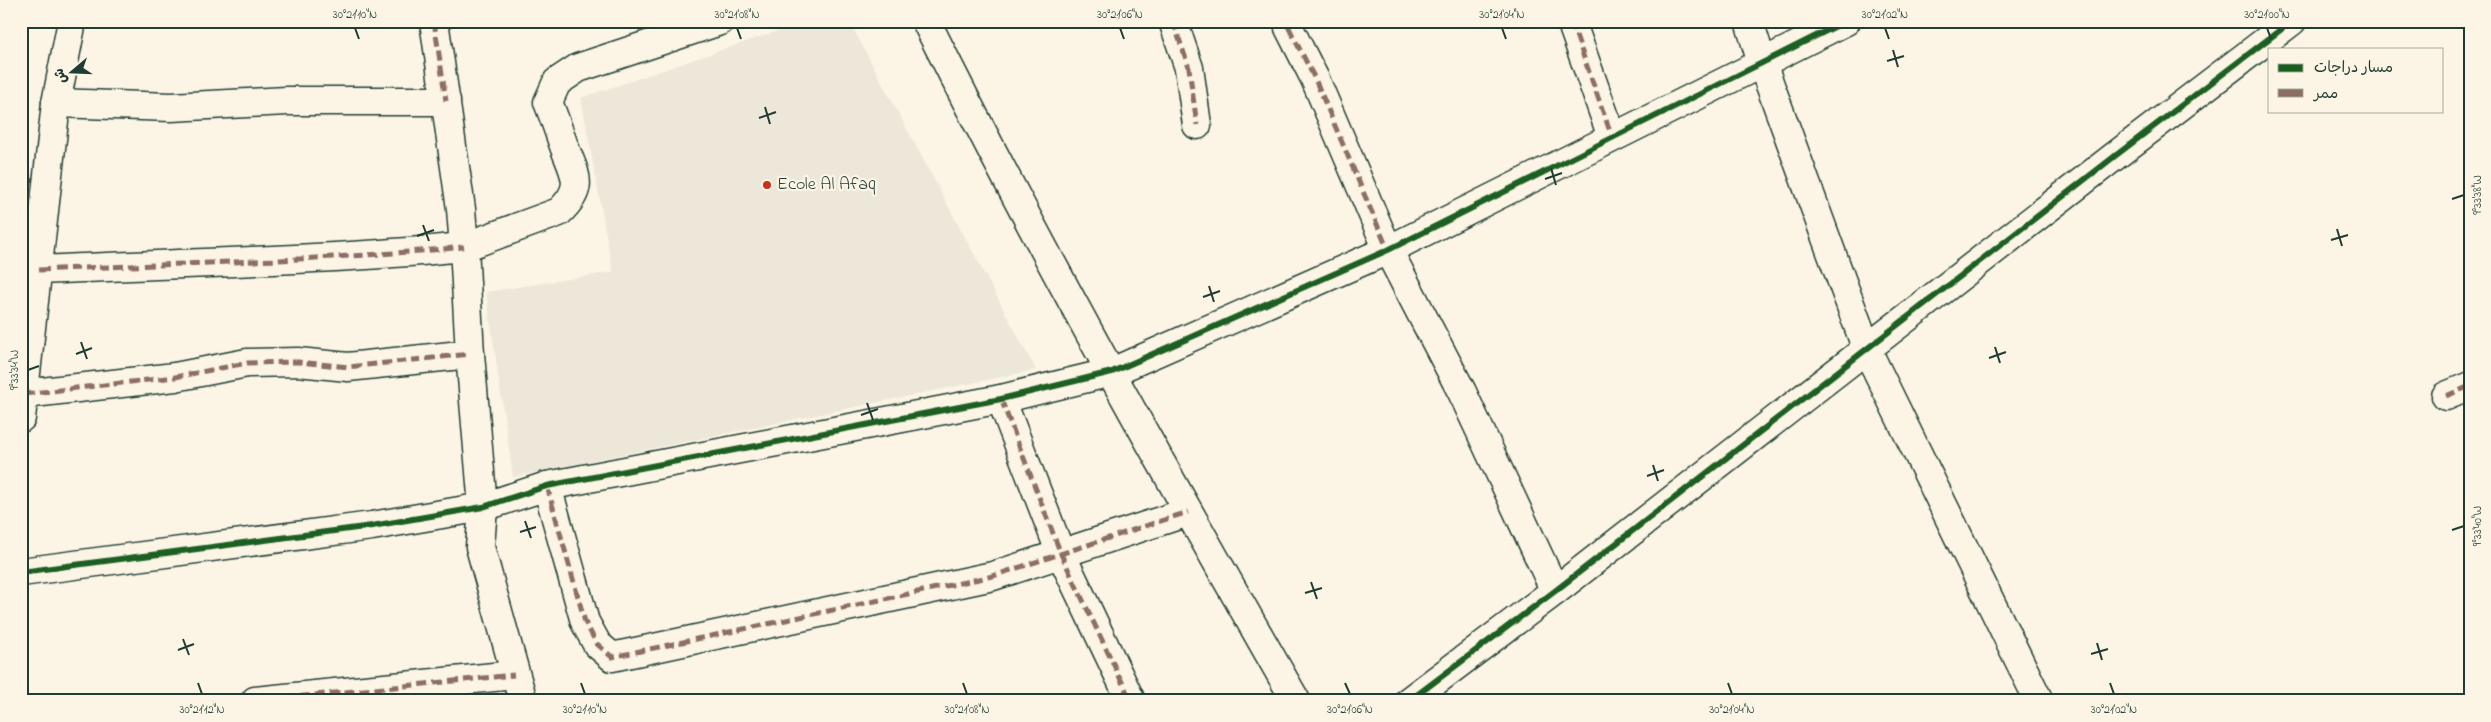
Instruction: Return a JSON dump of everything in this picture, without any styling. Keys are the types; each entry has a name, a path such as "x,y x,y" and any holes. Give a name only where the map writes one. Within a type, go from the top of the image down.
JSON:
{"street":[{"path":"72,21 56,103 23,406 248,363 298,362 348,367 470,354"},
{"path":"434,21 464,248 470,354 483,507 480,547 514,675 523,701"},
{"path":"39,270 243,260 366,257 464,248 559,212 571,201 576,189 577,175 548,102 557,82 578,68 720,21"},
{"path":"926,21 1188,512 1296,701"},
{"path":"1173,21 1189,68 1197,125"},
{"path":"1571,21 1612,137"},
{"path":"1749,21 1762,63 1867,350 2039,701"},
{"path":"21,572 372,526 483,507 547,486 1001,399 1112,372 1388,250 1846,21"},
{"path":"1409,701 1555,591 2292,21"},
{"path":"1292,24 1388,250 1462,392 1555,591"},
{"path":"56,103 171,106 286,101 446,101"},
{"path":"1001,399 1061,554 1131,701"},
{"path":"547,486 585,622 597,644 612,657 992,576 1188,512"},
{"path":"255,701 514,675"}],"shaded area":[{"name":"Ecole Al Afaq","path":"807,21 849,21 1036,370 513,477 486,292 613,272 581,98"}],"marked path":[{"path":"434,21 446,101"},
{"path":"1173,21 1189,68 1197,125"},
{"path":"1286,21 1289,28 1301,21"},
{"path":"1571,21 1612,137"},
{"path":"1289,28 1315,79 1388,250"},
{"path":"39,270 305,259 464,247"},
{"path":"24,394 175,377 247,363 298,362 348,367 470,354"},
{"path":"2446,396 2470,386"},
{"path":"1001,399 1061,554 1131,701"},
{"path":"547,486 585,622 597,644 612,657 993,576 1188,512"},
{"path":"255,701 514,675"}],"cycle path":[{"path":"21,572 372,526 483,507 547,486 1001,399 1112,372 1388,250 1846,21"},
{"path":"1409,701 1555,591 2292,21"}],"place":[{"name":"Ecole Al Afaq","path":"767,185"}]}
